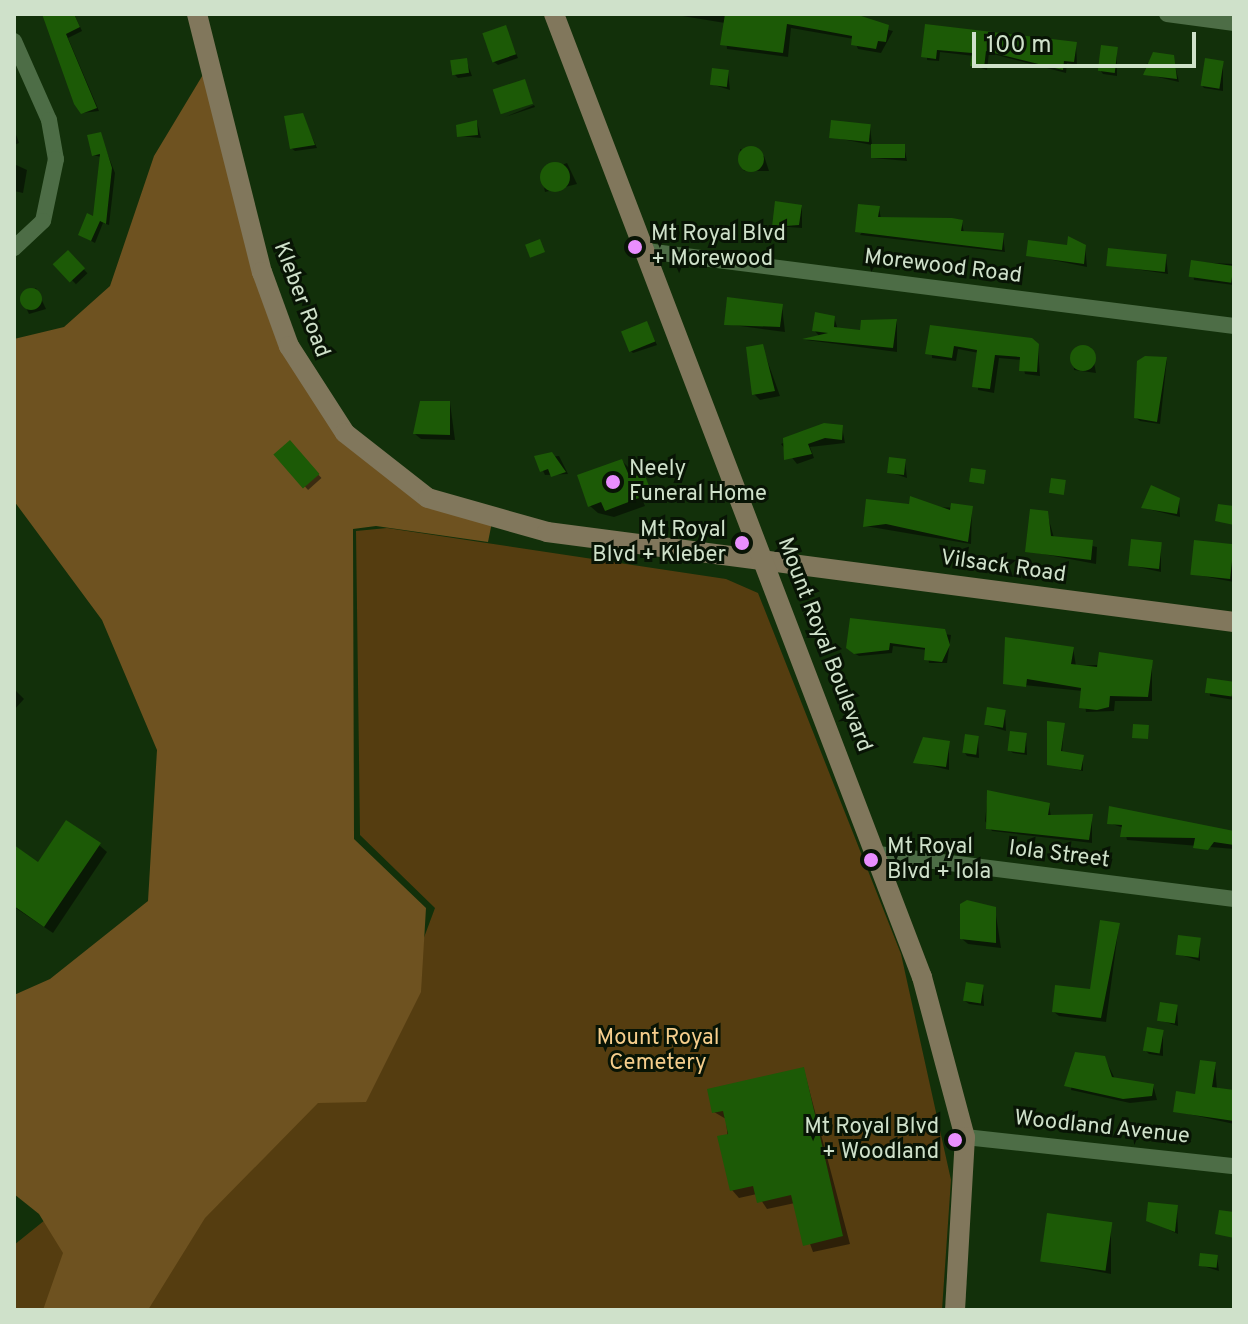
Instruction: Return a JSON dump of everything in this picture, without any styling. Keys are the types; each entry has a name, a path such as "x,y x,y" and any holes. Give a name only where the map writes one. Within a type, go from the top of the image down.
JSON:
{"main road":[{"name":"Kleber Road","path":"197,14 280,324 315,395 361,450 428,498 492,522 766,561"},
{"name":"Mount Royal Boulevard","path":"554,14 878,854 922,977 965,1137 955,1310"},
{"name":"Vilsack Road","path":"766,561 1234,622"}],"street":[{"path":"1167,14 1234,23"},
{"path":"14,41 49,120 56,159 49,208 14,248"},
{"name":"Morewood Road","path":"646,251 1234,326"},
{"name":"Iola Street","path":"878,854 1234,899"},
{"name":"Woodland Avenue","path":"965,1137 1234,1166"}],"green space":[{"name":"Mount Royal Cemetery","path":"387,528 726,579 758,593 901,954 951,1180 942,1310 14,1310 14,1245 76,1195 413,967 435,908 360,835 356,531"}],"shaded area":[{"path":"210,63 270,297 361,450 492,522 488,542 376,526 353,529 354,839 426,908 421,992 366,1102 318,1103 205,1218 148,1310 43,1310 63,1253 39,1214 14,1194 14,995 50,979 148,901 157,750 102,620 14,501 14,339 64,327 110,286 154,156"}],"building":[{"path":"42,14 74,14 80,27 66,34 97,108 81,114 74,104"},
{"path":"725,14 855,14 889,25 886,42 878,41 876,49 851,45 852,36 787,24 783,53 720,45"},
{"path":"925,24 1077,42 1074,62 1064,61 1063,70 986,51 984,68 970,66 972,53 937,50 936,59 921,57"},
{"path":"506,25 516,54 492,62 482,33"},
{"path":"1101,45 1118,47 1115,73 1098,71"},
{"path":"1153,52 1174,55 1177,79 1143,75"},
{"path":"467,58 469,73 452,75 450,60"},
{"path":"1205,58 1224,61 1219,89 1201,86"},
{"path":"712,68 729,70 727,87 710,85"},
{"path":"525,79 533,104 501,114 493,90"},
{"path":"303,113 315,145 290,149 284,116"},
{"path":"477,120 478,135 457,137 456,125"},
{"path":"831,120 871,124 869,142 829,138"},
{"path":"101,132 112,168 106,224 100,221 91,241 78,235 87,213 93,216 100,154 92,156 87,135"},
{"path":"871,144 905,144 905,158 871,158"},
{"path":"751,146 761,149 764,159 761,169 751,172 741,169 738,159 741,149"},
{"path":"555,162 566,166 570,177 566,188 555,192 544,188 540,177 544,166"},
{"path":"775,201 802,205 799,225 772,227"},
{"path":"858,204 880,206 878,217 952,218 963,220 961,231 1004,233 1002,250 855,232"},
{"path":"1068,236 1086,245 1084,264 1026,256 1028,240 1067,245"},
{"path":"540,239 545,252 530,258 525,245"},
{"path":"1108,248 1167,254 1165,272 1106,266"},
{"path":"68,250 85,268 70,283 53,264"},
{"path":"1191,260 1234,266 1231,283 1189,277"},
{"path":"27,288 35,288 42,299 35,310 27,310 20,303 20,295"},
{"path":"727,297 783,304 780,327 724,325"},
{"path":"815,312 835,316 834,327 860,330 861,320 897,319 893,348 802,339 828,333 812,331"},
{"path":"647,321 655,341 629,352 621,331"},
{"path":"930,325 1032,338 1039,344 1037,372 1019,371 1020,357 995,355 990,389 972,387 977,350 954,346 952,358 925,354"},
{"path":"763,344 775,391 752,395 746,347"},
{"path":"1083,345 1092,349 1096,358 1092,367 1083,371 1074,367 1070,358 1074,349"},
{"path":"1145,356 1167,357 1157,422 1134,418 1137,361"},
{"path":"420,401 450,401 450,435 413,434"},
{"path":"824,423 843,425 842,440 825,438 808,444 812,454 784,460 783,438"},
{"path":"290,440 320,474 303,488 273,454"},
{"path":"552,452 566,472 551,477 548,469 540,472 534,456"},
{"path":"889,457 906,459 904,475 887,473"},
{"name":"Neely Funeral Home","path":"622,459 630,478 644,473 649,486 636,491 639,498 605,511 601,502 588,507 577,475"},
{"path":"971,468 986,470 984,484 969,482"},
{"path":"1051,478 1066,480 1064,495 1049,493"},
{"path":"1151,485 1180,498 1177,514 1141,508"},
{"path":"910,496 950,510 951,503 973,506 968,542 886,524 863,527 866,499 909,504"},
{"path":"1218,504 1234,506 1234,525 1215,521"},
{"path":"1030,509 1048,511 1051,536 1093,540 1091,560 1025,552"},
{"path":"1131,539 1162,542 1159,569 1128,566"},
{"path":"1194,540 1234,544 1230,579 1190,575"},
{"path":"850,618 945,629 950,645 942,662 924,660 925,648 890,643 889,650 854,654 846,648"},
{"path":"1005,637 1074,647 1071,664 1097,667 1099,652 1153,660 1148,697 1110,696 1109,707 1097,710 1079,708 1081,688 1027,679 1026,687 1003,684"},
{"path":"1207,678 1234,682 1232,697 1205,693"},
{"path":"987,707 1006,710 1003,728 984,725"},
{"path":"1047,721 1065,723 1061,751 1084,755 1081,770 1047,765"},
{"path":"1133,724 1149,725 1148,739 1132,738"},
{"path":"1010,731 1027,733 1024,753 1008,751"},
{"path":"965,734 979,736 976,755 962,753"},
{"path":"923,737 950,741 946,767 913,763"},
{"path":"987,790 1050,803 1048,815 1093,814 1089,840 986,829"},
{"path":"1109,806 1234,831 1234,845 1214,842 1208,850 1193,848 1195,838 1120,837 1122,825 1107,824"},
{"path":"66,820 101,843 44,927 14,906 14,845 38,862"},
{"path":"967,900 996,907 996,943 960,939 960,904"},
{"path":"1100,920 1120,923 1101,1018 1052,1012 1055,985 1090,989"},
{"path":"1178,935 1201,938 1198,958 1176,955"},
{"path":"966,982 984,985 981,1004 963,1001"},
{"path":"1160,1002 1178,1005 1175,1024 1157,1021"},
{"path":"1147,1027 1164,1030 1160,1054 1143,1051"},
{"path":"1075,1052 1105,1056 1112,1077 1154,1084 1152,1096 1123,1099 1064,1086"},
{"path":"1200,1060 1216,1062 1212,1087 1234,1090 1234,1121 1173,1112 1176,1091 1195,1094"},
{"path":"804,1067 843,1236 803,1246 791,1195 757,1203 753,1186 730,1191 717,1136 728,1134 723,1111 712,1113 707,1089"},
{"path":"1148,1202 1178,1205 1175,1232 1146,1221"},
{"path":"1219,1210 1234,1212 1234,1238 1215,1234"},
{"path":"1047,1213 1112,1222 1106,1271 1040,1262"},
{"path":"1200,1253 1218,1255 1217,1268 1199,1266"}],"place":[{"name":"Mt Royal Blvd + Morewood","path":"635,247"},
{"name":"Neely Funeral Home","path":"613,482"},
{"name":"Mt Royal Blvd + Kleber","path":"742,543"},
{"name":"Mt Royal Blvd + Iola","path":"871,860"},
{"name":"Mt Royal Blvd + Woodland","path":"955,1140"}]}
